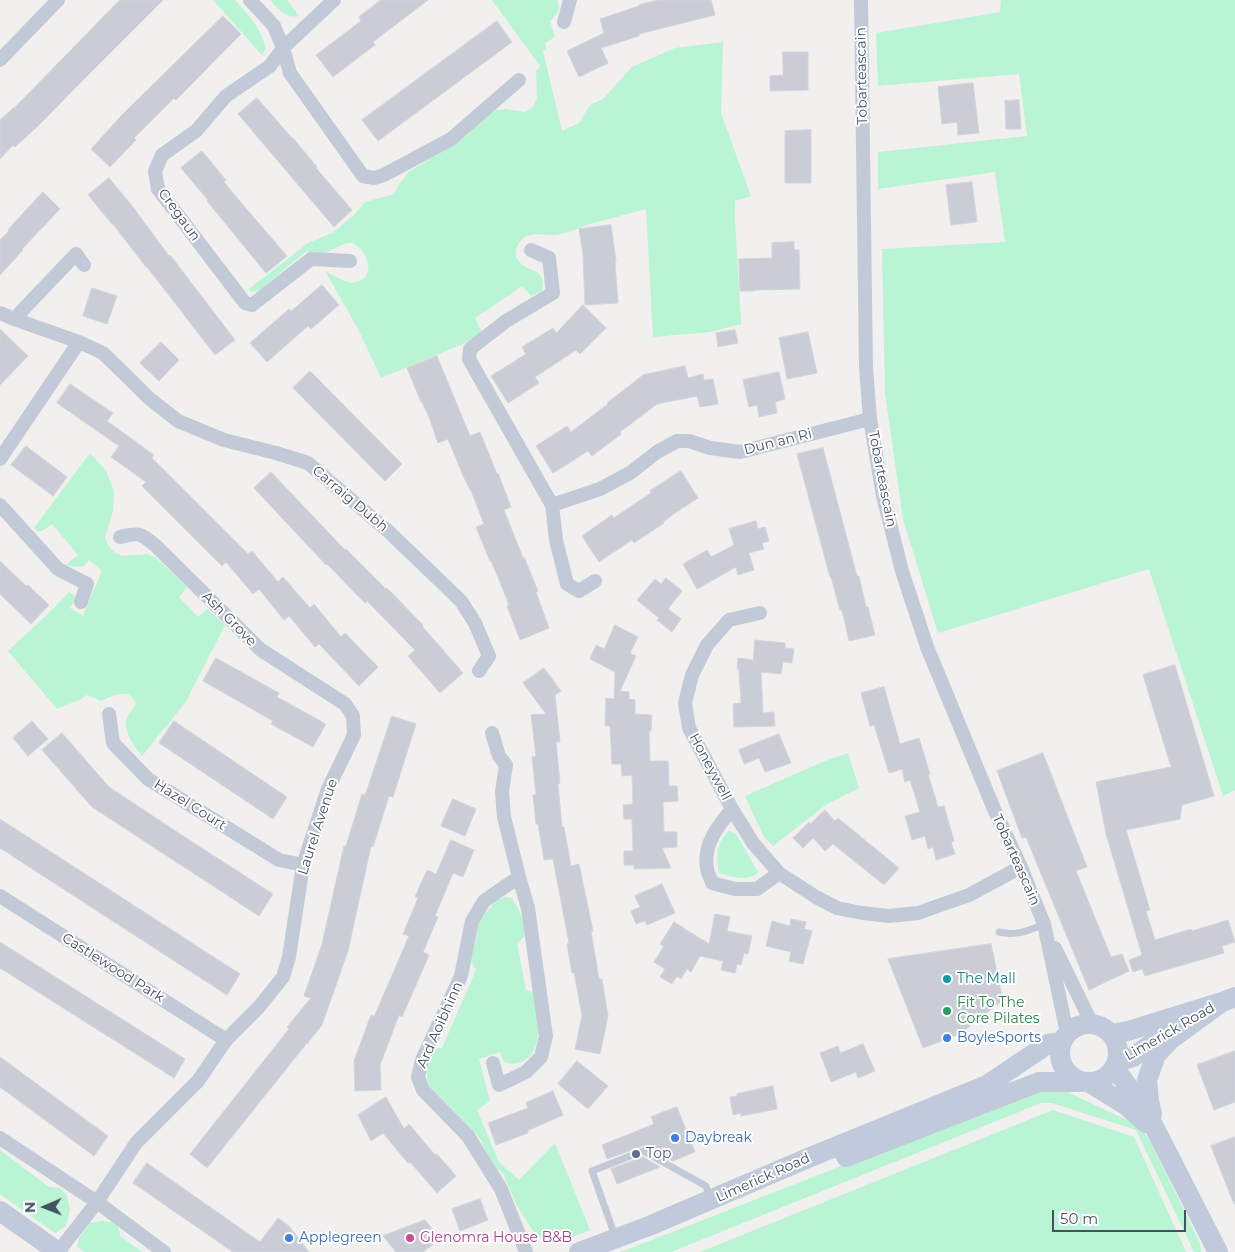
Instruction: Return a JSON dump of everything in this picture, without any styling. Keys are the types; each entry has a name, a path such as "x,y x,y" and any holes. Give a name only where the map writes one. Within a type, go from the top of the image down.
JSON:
{"main road":[{"path":"1156,1132 1149,1101 1147,1080 1156,1055 1170,1040 1228,1000"},
{"name":"Limerick Road","path":"1112,1034 1128,1031 1228,1000"},
{"name":"Limerick Road","path":"1117,1065 1133,1057 1172,1029 1228,1000"},
{"path":"1156,1132 1127,1106 1068,1074 1062,1064 1060,1053 1064,1038 1078,1026 1092,1024 1104,1028 1112,1034 1118,1045 1117,1065 1144,1106 1218,1252"},
{"name":"Limerick Road","path":"711,1201 808,1158 987,1085 1048,1044 1064,1038"},
{"path":"1086,1083 1107,1077 1117,1065"},
{"name":"Limerick Road","path":"711,1201 811,1170 1039,1082 1086,1083"},
{"path":"578,1252 711,1201"},
{"path":"0,1211 58,1252"}],"street":[{"path":"3,51 58,0"},
{"path":"250,0 274,26 290,73 364,176 374,178 384,175 450,139 519,80"},
{"name":"Cregaun","path":"334,0 283,48 270,66 226,96 196,131 162,155 155,171 158,188 245,304 252,305 311,259 350,260"},
{"path":"564,22 572,0"},
{"name":"Tobarteascain","path":"860,0 866,368 870,419 883,496 902,572 927,647 1045,926 1092,1024"},
{"path":"531,250 549,258 553,292 506,321 470,349 469,359 552,505 556,540 567,584 579,592 596,581"},
{"path":"14,319 76,254 84,265"},
{"name":"Carraig Dubh","path":"0,313 79,342 103,353 150,399 178,421 224,440 308,463 388,531 461,601 475,623 489,656 479,672"},
{"path":"0,459 79,342"},
{"name":"Dun an Ri","path":"552,505 600,489 630,473 657,452 677,441 689,441 710,448 740,452 870,419"},
{"path":"0,505 58,569 87,584 81,602"},
{"name":"Ash Grove","path":"120,537 135,533 145,537 261,650 344,704"},
{"name":"Honeywell","path":"760,613 729,620 707,645 692,675 685,703 689,728 732,809 753,843 779,873 837,908 889,916 918,913 969,895 1021,867"},
{"name":"Laurel Avenue","path":"226,1040 258,1007 283,977 289,957 303,865 328,789 354,735 353,716 344,704"},
{"name":"Hazel Court","path":"109,714 113,743 148,779 279,860 303,865"},
{"path":"492,733 499,756 506,765 502,792 504,817 528,908 546,1036 541,1057 526,1072 499,1085 493,1063"},
{"name":"Honeywell","path":"732,809 715,830 706,849 707,869 712,882 735,889 757,889 779,873"},
{"name":"Ard Aoibhinn","path":"519,877 484,901 472,921 461,976 422,1060 418,1076 423,1090 468,1136 502,1189 526,1252"},
{"name":"Castlewood Park","path":"0,896 226,1040"},
{"name":"Tobarteascain","path":"1045,926 1064,1038"},
{"path":"58,1252 98,1202 136,1143 198,1081 226,1040"},
{"path":"0,1138 98,1202 164,1252"}],"lane":[{"path":"999,932 1010,934 1045,926"},
{"path":"616,1238 592,1171 643,1151 706,1186 711,1201"}],"green space":[{"path":"213,0 235,0 245,11 257,27 263,40 266,48 262,55"},
{"path":"270,0 287,0 299,16 286,15"},
{"path":"492,0 557,0 559,9 550,21 555,37 545,43 546,49 543,51 562,131 579,123 590,105 603,99 632,67 675,48 723,42 721,113 751,196 735,201 741,324 711,332 653,337 646,209 561,234 535,234 524,237 517,246 516,255 523,265 538,273 541,277 543,283 542,291 531,296 522,286 475,318 482,332 465,343 381,378 357,327 325,271 352,283 364,279 369,267 367,259 362,250 355,244 344,244 325,252 305,252 260,290 251,292 249,289 308,243 332,233 354,215 365,202 394,194 399,184 409,172 466,136 487,114 505,109 525,112 533,107 537,97 536,71 540,66"},
{"path":"1001,0 1235,0 1235,790 1223,796 1149,569 938,633 903,519 885,393 882,249 1005,242 995,172 878,189 878,152 1027,136 1019,74 878,86 876,33 1000,12"},
{"path":"90,453 106,471 114,491 113,511 105,537 108,545 115,553 123,556 148,554 156,558 187,587 179,597 198,617 207,609 225,625 185,703 142,756 126,728 127,718 136,704 134,699 126,694 121,694 101,701 87,695 57,709 8,651 69,592 74,595 75,600 70,608 83,616 102,571 89,560 84,566 66,565 78,555 52,524 42,531 34,528"},
{"path":"848,753 859,788 827,804 773,846 764,837 745,796"},
{"path":"729,831 736,834 758,872 754,875 739,878 719,873 717,862 719,845"},
{"path":"506,897 514,901 525,928 524,937 517,943 526,990 532,992 535,998 539,1030 536,1045 530,1056 522,1062 512,1064 504,1062 500,1052 479,1059 490,1101 477,1110 499,1162 519,1180 555,1143 590,1230 555,1244 536,1235 517,1206 503,1173 494,1166 479,1137 429,1085 427,1075 428,1062 434,1048 442,1048 476,970 471,961 479,921 497,900"},
{"path":"1065,1091 1140,1126 1150,1141 1200,1243 1201,1252 1194,1252 1136,1130 1052,1103 1041,1103 671,1252 621,1252 1031,1092"},
{"path":"1053,1110 1134,1137 1186,1252 700,1252"},
{"path":"0,1150 49,1187 60,1188 67,1196 70,1210 66,1226 55,1233 0,1194"},
{"path":"103,1221 116,1224 119,1228 120,1236 142,1252 84,1252 77,1247 79,1238 90,1223"}],"building":[{"path":"120,0 163,0 39,125 15,147 13,145 0,159 0,120"},
{"path":"381,0 428,0 373,42 375,45 333,77 316,55 361,21 359,17"},
{"path":"659,0 711,0 715,15 639,34 639,36 601,48 608,63 579,77 567,51 604,33 600,19"},
{"path":"223,16 241,34 176,100 174,98 134,138 136,140 110,167 91,149 122,115"},
{"path":"497,21 512,42 378,141 362,120"},
{"path":"783,52 808,52 808,90 770,91 770,76 783,75"},
{"path":"973,83 979,133 958,135 957,122 942,124 938,87"},
{"path":"257,98 293,138 352,210 334,227 238,114"},
{"path":"1019,100 1021,129 1006,129 1005,101"},
{"path":"811,130 811,183 785,183 785,131"},
{"path":"202,151 226,180 224,182 287,256 266,273 181,168"},
{"path":"109,178 235,340 215,355 113,224 88,195"},
{"path":"972,182 977,222 951,225 946,185"},
{"path":"43,192 60,209 0,275 0,240"},
{"path":"611,225 616,261 618,303 585,305 583,254 579,229"},
{"path":"794,242 794,250 799,250 800,289 740,291 739,259 772,258 772,243"},
{"path":"322,285 339,305 311,329 308,326 267,362 250,343 289,309 291,311"},
{"path":"92,288 117,296 107,324 83,316"},
{"path":"583,305 606,328 580,354 576,350 535,377 539,383 508,403 491,376 526,354 522,347 553,328 556,333"},
{"path":"0,329 28,356 0,385"},
{"path":"735,330 738,343 718,347 716,333"},
{"path":"808,332 817,373 787,379 779,338"},
{"path":"161,342 179,360 159,381 140,363"},
{"path":"437,356 470,436 480,432 498,473 511,507 504,510 538,591 536,592 549,628 520,640 507,606 509,605 476,527 484,524 472,493 448,439 438,443 429,417 407,368"},
{"path":"685,366 688,378 703,374 704,380 713,379 718,404 700,407 697,396 657,404 592,456 588,451 553,473 536,446 567,426 571,432 643,375"},
{"path":"310,371 402,464 385,481 293,388"},
{"path":"779,372 785,399 775,402 777,413 759,417 757,405 749,407 743,380"},
{"path":"70,384 113,413 107,421 154,455 152,458 248,554 252,551 278,582 283,577 310,608 314,604 341,637 345,633 378,667 359,686 319,644 315,647 289,616 284,620 259,589 253,594 226,562 222,566 142,486 146,482 111,457 119,446 57,403"},
{"path":"26,446 67,477 53,496 11,465"},
{"path":"823,448 857,576 859,576 875,635 849,641 842,610 840,610 830,577 797,454"},
{"path":"681,471 698,498 634,543 632,540 599,562 582,536 612,515 614,518"},
{"path":"271,472 345,550 387,588 423,625 463,673 440,693 408,656 415,650 367,601 365,603 326,565 254,488"},
{"path":"756,521 758,529 765,527 769,541 762,543 764,549 749,553 754,570 738,575 736,567 697,589 683,564 707,550 711,557 734,545 729,529"},
{"path":"0,561 49,605 31,624 0,594"},
{"path":"666,578 682,591 668,609 681,619 672,632 657,620 659,618 637,600 655,579 661,584"},
{"path":"615,625 638,637 630,653 636,656 620,691 629,692 629,699 635,700 635,714 652,715 651,731 649,731 650,761 668,761 669,786 677,786 678,801 663,802 664,832 677,832 677,847 662,848 671,868 634,869 634,865 624,865 624,851 633,851 632,819 624,819 623,805 633,804 632,775 622,776 621,764 612,764 610,726 605,726 606,698 614,699 615,672 590,659 596,645 604,649"},
{"path":"755,640 785,643 785,648 794,649 792,663 783,662 781,674 761,672 763,713 774,712 775,726 734,727 733,704 741,703 739,671 737,668 738,658 753,660"},
{"path":"216,658 279,693 277,697 326,724 313,747 271,724 273,721 203,681"},
{"path":"1175,665 1214,796 1182,805 1180,819 1126,830 1150,910 1146,911 1155,940 1228,920 1235,942 1222,946 1224,953 1145,976 1142,969 1133,972 1129,960 1142,955 1106,834 1096,782 1171,767 1143,675"},
{"path":"544,668 561,691 555,695 560,742 556,742 562,827 564,827 571,866 579,864 593,931 591,931 599,979 602,979 608,1016 600,1054 575,1049 582,1016 574,972 572,973 567,944 569,943 553,859 544,860 538,824 536,824 533,795 536,795 532,757 536,756 531,715 546,714 523,683"},
{"path":"884,687 900,744 919,738 938,807 944,806 954,841 951,842 955,854 936,860 933,847 928,849 925,836 912,840 905,816 920,812 910,780 905,782 902,769 889,773 874,725 870,726 861,693"},
{"path":"392,716 416,724 393,797 389,796 373,847 371,846 348,951 322,1025 207,1168 190,1154 289,1029 287,1027 311,998 304,996 322,944 344,846 346,846 362,794 365,795"},
{"path":"32,721 48,739 28,756 13,738"},
{"path":"174,721 287,797 273,819 159,743"},
{"path":"62,733 109,787 273,894 259,916 92,807 42,750"},
{"path":"779,734 791,763 765,772 759,758 744,764 739,750"},
{"path":"1043,753 1087,867 1076,871 1111,957 1122,954 1129,971 1089,990 1026,837 1022,838 997,771"},
{"path":"453,799 476,809 465,836 441,826"},
{"path":"825,810 835,821 838,818 899,868 884,885 833,844 825,851 813,838 803,848 793,838 809,822 810,824"},
{"path":"0,819 240,974 227,995 0,848"},
{"path":"451,840 474,850 463,877 453,873 435,916 438,917 423,952 429,955 402,1017 399,1015 380,1065 381,1090 355,1091 354,1061 371,1015 374,1017 409,936 403,934 418,898 415,897 427,870 436,874"},
{"path":"662,884 675,913 647,925 645,921 636,924 631,911 640,907 635,896"},
{"path":"715,914 730,917 727,931 752,936 748,954 744,953 741,965 737,964 735,973 721,970 723,961 700,956 691,972 687,969 681,979 677,976 672,984 660,977 665,969 654,962 664,946 660,944 674,922 709,944"},
{"path":"791,919 806,922 804,929 812,931 803,964 789,961 791,952 766,946 772,921 790,926"},
{"path":"0,942 185,1059 174,1078 0,968"},
{"name":"The Mall","path":"991,944 1003,1000 960,1034 923,1048 888,959"},
{"path":"863,1044 875,1071 858,1078 856,1072 831,1082 820,1053 838,1046 840,1053"},
{"path":"1235,1051 1235,1102 1214,1110 1197,1065"},
{"path":"0,1057 108,1136 94,1156 0,1087"},
{"path":"577,1061 608,1086 588,1109 558,1084"},
{"path":"773,1086 777,1109 741,1116 741,1113 733,1115 730,1097"},
{"path":"553,1091 563,1115 527,1131 528,1133 496,1145 488,1123 528,1108 526,1103"},
{"path":"386,1097 404,1129 409,1124 456,1176 437,1193 383,1133 371,1141 358,1115"},
{"path":"677,1107 695,1152 673,1161 643,1146 607,1159 602,1145 654,1124 651,1117"},
{"path":"1235,1137 1235,1204 1234,1204 1211,1146"},
{"path":"643,1157 660,1167 617,1184 611,1169"},
{"path":"147,1163 260,1242 278,1218 289,1226 309,1252 233,1252 133,1183"},
{"path":"480,1199 488,1220 460,1231 452,1209"},
{"path":"425,1220 440,1239 423,1252 396,1252 383,1236"}],"place":[{"name":"The Mall","path":"947,979"},
{"name":"Fit To The Core Pilates","path":"947,1011"},
{"name":"BoyleSports","path":"947,1038"},
{"name":"Daybreak","path":"675,1138"},
{"name":"Top","path":"636,1154"},
{"name":"Applegreen","path":"289,1238"},
{"name":"Glenomra House B&B","path":"410,1238"}]}
